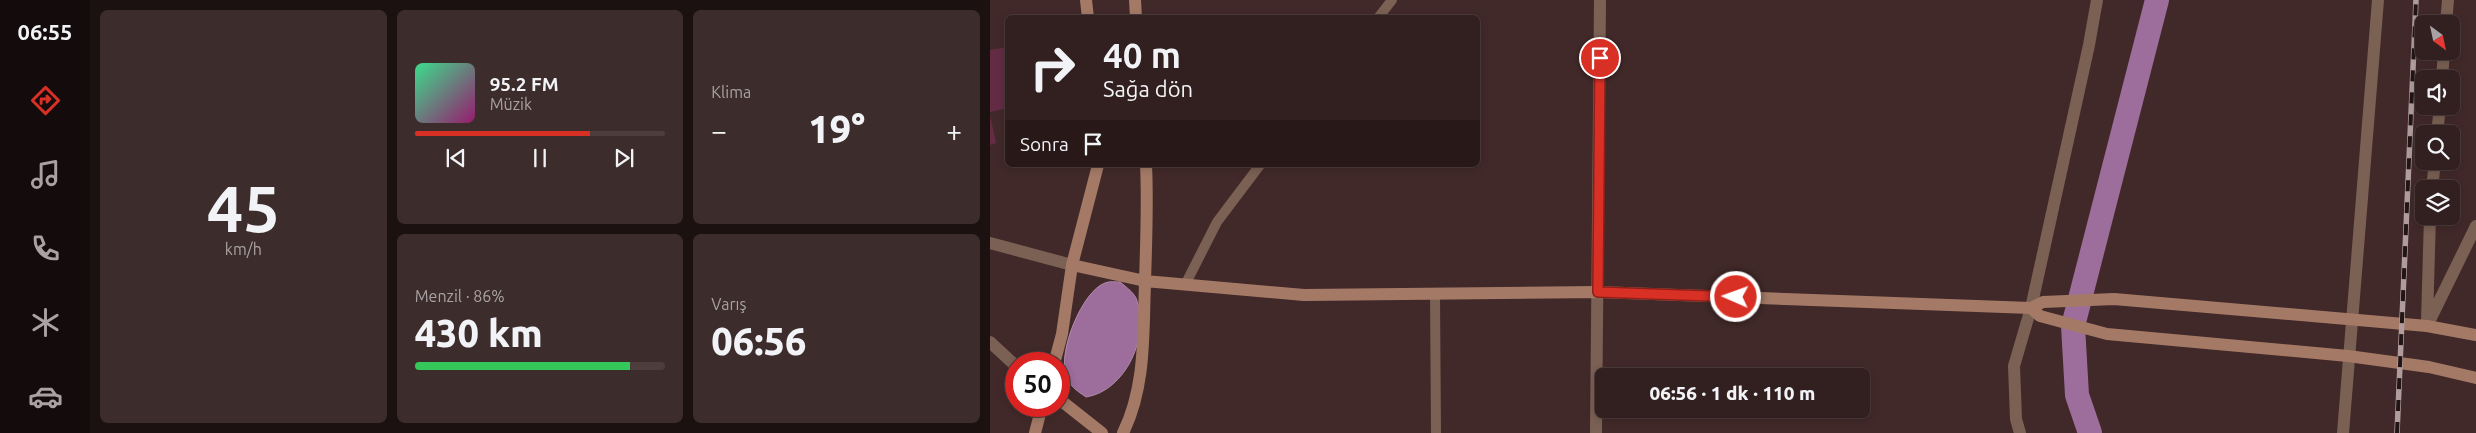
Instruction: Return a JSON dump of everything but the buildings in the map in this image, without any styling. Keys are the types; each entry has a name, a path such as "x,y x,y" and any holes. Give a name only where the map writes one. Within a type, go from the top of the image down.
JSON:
{"main road":[{"path":"1086,0 1088,15"},
{"path":"1135,0 1136,15"},
{"path":"1057,352 1062,334 1072,265 1097,167"},
{"path":"1123,433 1136,398 1142,365 1146,167"},
{"path":"1072,265 1145,281 1304,295 1598,292 2036,312 2107,334 2348,356 2429,367 2476,378"},
{"path":"2036,312 2043,302 2114,299 2427,326 2476,335"},
{"path":"1070,408 1102,433"},
{"path":"1035,433 1039,417"}],"street":[{"path":"1596,433 1600,0"},
{"path":"2020,433 2016,419 2014,366 2036,312 2090,45 2097,0"},
{"path":"2343,433 2378,0"},
{"path":"2447,15 2448,0"},
{"path":"2427,326 2430,225"},
{"path":"2427,326 2476,226"},
{"path":"990,243 1072,265"},
{"path":"990,342 1005,356"}],"lane":[{"path":"1380,15 1392,0"},
{"path":"1185,285 1217,222 1258,167"},
{"path":"1435,294 1436,433"}],"shaded area":[{"path":"1110,282 1120,282 1136,298 1140,313 1137,344 1132,359 1113,384 1100,393 1086,397 1070,383 1070,352 1065,352 1080,310 1096,288"}],"waterway":[{"path":"2090,433 2077,395 2073,326 2157,0"}],"railway":[{"path":"2397,433 2416,0"}],"route":[{"path":"1600,58 1598,292 1736,297"}]}
